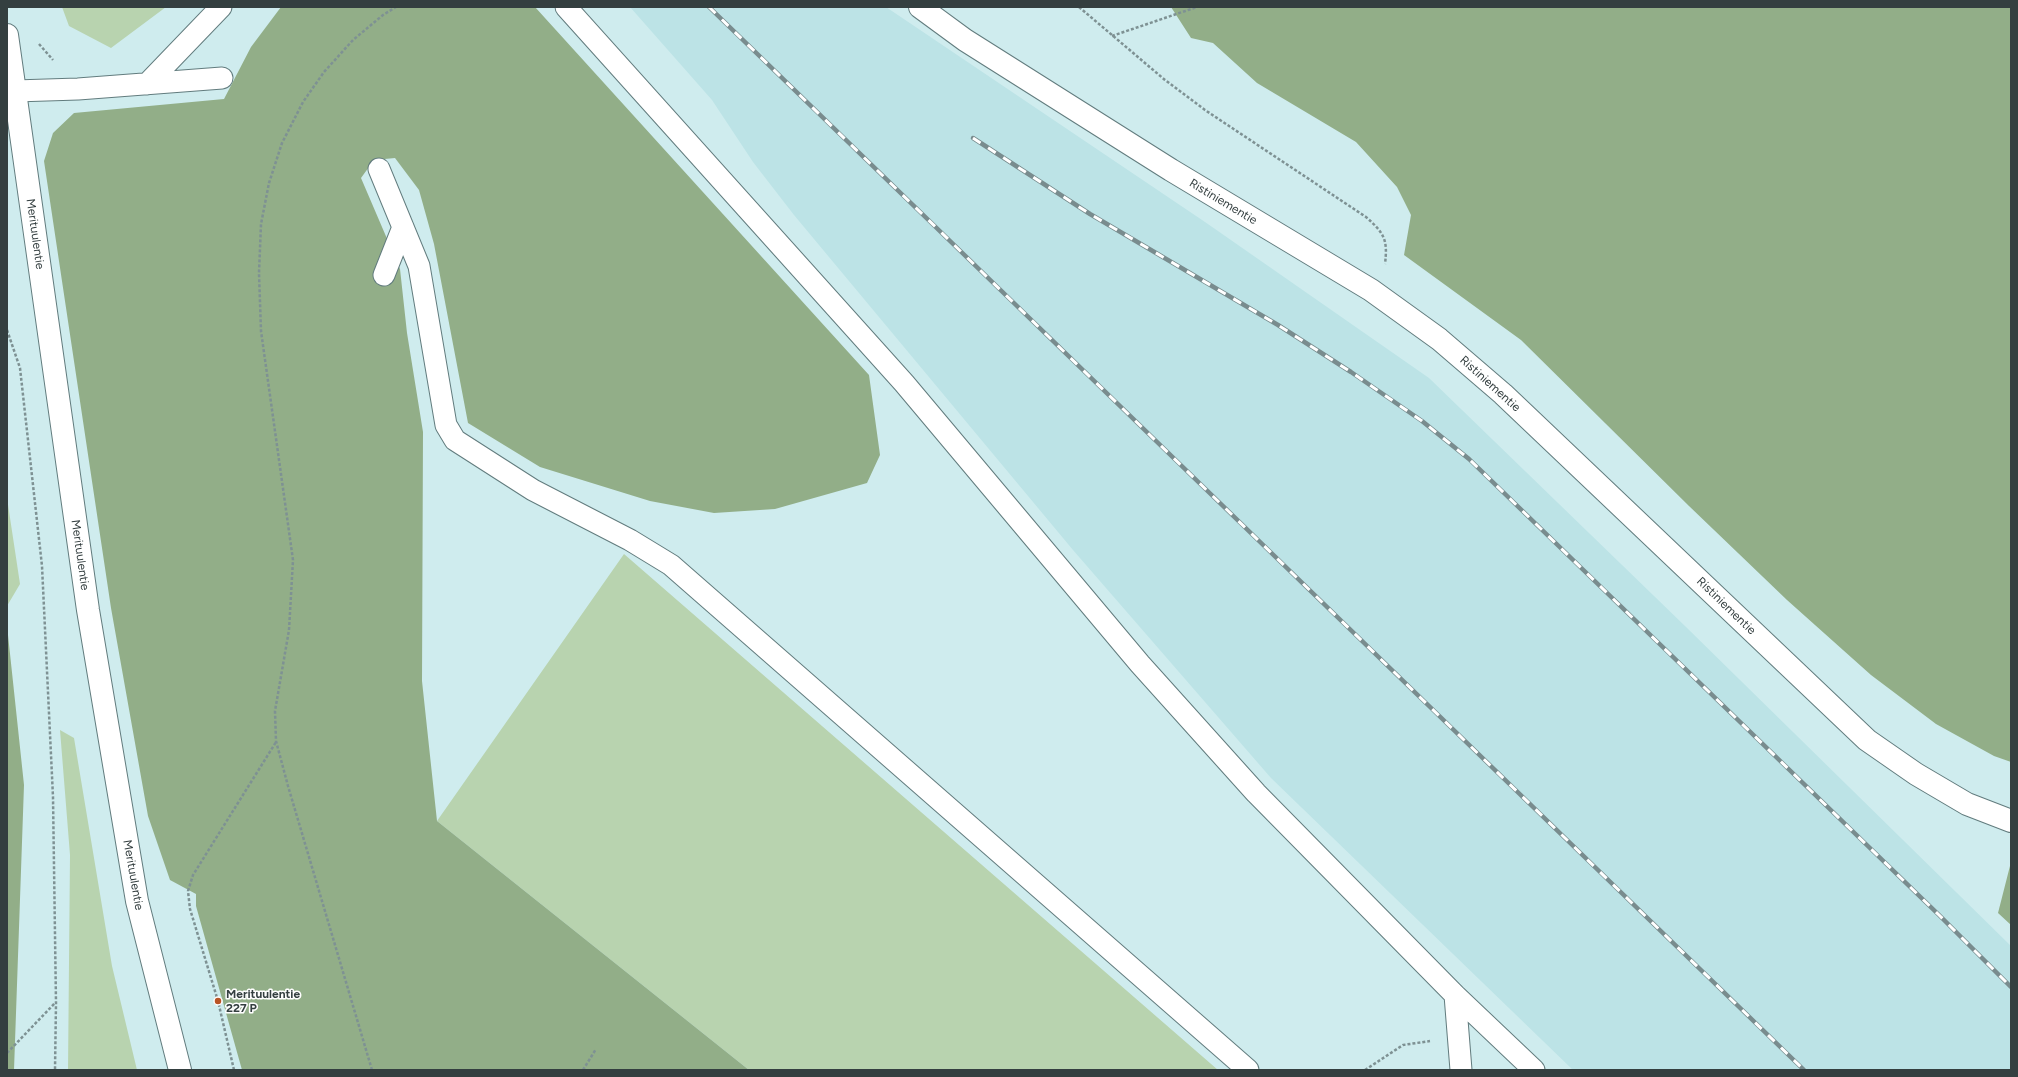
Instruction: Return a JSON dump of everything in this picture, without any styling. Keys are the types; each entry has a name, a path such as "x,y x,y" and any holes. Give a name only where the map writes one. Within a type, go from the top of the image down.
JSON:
{"street":[{"name":"Ristiniementie","path":"920,7 965,40 1171,170 1371,290 1439,339 1503,394 1867,740 1916,774 1967,804 2011,821"},
{"name":"Merituulentie","path":"7,35 88,610 137,901 180,1070"}],"lane":[{"path":"147,84 221,7"},
{"path":"566,7 904,383 1150,676 1256,793 1454,995 1534,1070"},
{"path":"14,91 78,89 222,78"},
{"path":"378,169 419,266 446,425 455,440 533,490 630,540 671,565 1248,1070"},
{"path":"384,275 403,227"},
{"path":"1454,995 1461,1070"}],"path":[{"path":"372,1070 276,741 275,711 289,630 293,560 261,331 259,273 261,224 270,183 282,143 302,102 324,72 353,40 383,15 396,7"},
{"path":"1079,7 1164,80 1205,110 1366,217 1382,232 1387,250 1384,269 1371,290"},
{"path":"1112,36 1197,7"},
{"path":"38,42 78,89"},
{"path":"7,330 20,368 42,566 54,796 56,1003 55,1070"},
{"path":"234,1070 218,1001 190,909 188,891 193,875 276,741"},
{"path":"7,1053 56,1003"},
{"path":"1365,1070 1403,1045 1458,1037"},
{"path":"583,1070 596,1049"}],"shaded area":[{"path":"630,7 886,7 1205,222 1429,378 1685,626 2011,946 2011,1070 1573,1070 1271,778 1073,550 794,215 753,162 712,100"}],"green space":[{"path":"62,7 166,7 111,48 69,26"},
{"path":"281,7 535,7 869,375 880,455 867,483 775,509 714,513 650,501 540,467 468,423 434,244 419,190 395,158 374,160 361,178 400,269 407,333 423,432 422,681 437,821 749,1070 242,1070 196,906 196,894 170,880 148,816 111,608 44,161 53,133 74,113 224,99 251,47"},
{"path":"1171,7 2011,7 2011,762 1994,756 1936,724 1871,675 1787,600 1689,506 1521,340 1404,255 1411,215 1397,187 1356,142 1257,83 1213,43 1191,38"},
{"path":"7,498 20,584 7,606"},
{"path":"624,554 1218,1070 749,1070 437,821"},
{"path":"8,635 24,785 14,1070 7,1070"},
{"path":"60,730 74,738 112,966 137,1070 68,1070 70,855"},
{"path":"2011,862 2011,925 1998,913"}],"railway":[{"path":"709,7 1804,1070"},
{"path":"973,138 1090,214 1278,325 1351,372 1422,421 1469,459 1939,915 2011,987"}],"place":[{"name":"Merituulentie 227 P","path":"218,1001"}]}
